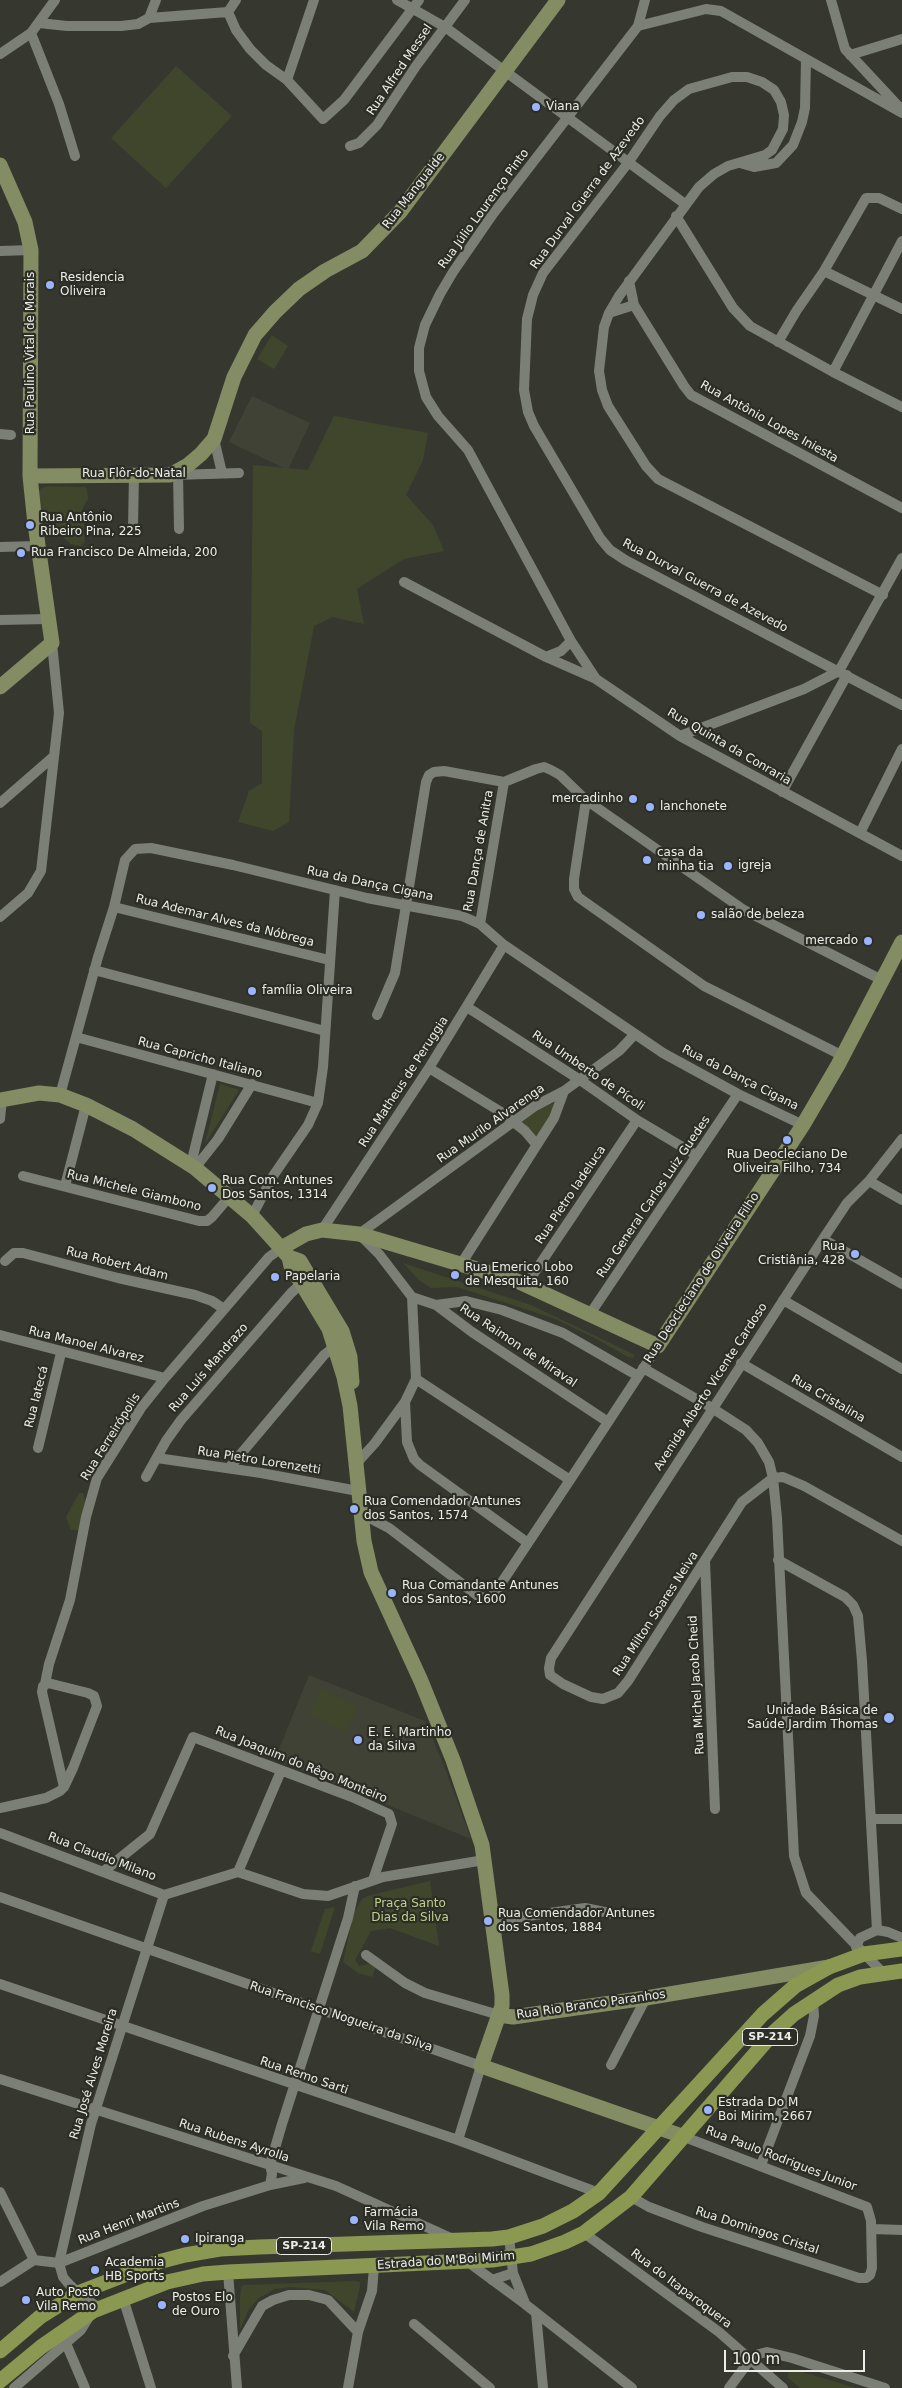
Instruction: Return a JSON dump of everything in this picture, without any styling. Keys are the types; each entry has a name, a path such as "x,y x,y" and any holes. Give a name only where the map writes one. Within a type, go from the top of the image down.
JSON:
{"main road":[{"name":"Estrada do M'Boi Mirim","path":"0,2351 40,2317 78,2293 158,2262 185,2255 220,2249 456,2241 509,2237 544,2226 573,2211 600,2192 763,2014 795,1986 860,1951 902,1949"},
{"name":"Estrada do M'Boi Mirim","path":"0,2381 41,2347 94,2311 167,2282 203,2274 228,2272 468,2262 512,2265 565,2242 584,2233 631,2197 774,2032 813,2000 838,1985 882,1972 902,1971"}],"street":[{"path":"0,54 30,33 55,0"},
{"path":"148,18 156,0"},
{"path":"228,12 236,0"},
{"path":"228,12 236,30 250,49 266,65 287,80 314,0"},
{"path":"397,0 414,12 445,27 685,204"},
{"name":"Rua Alfred Messel","path":"287,80 323,119 344,100 414,12 419,0"},
{"name":"Rua Alfred Messel","path":"350,146 359,143 377,125 416,66 465,0"},
{"name":"Rua Mangualde","path":"174,474 194,459 214,439 234,377 255,335 297,287 362,251 384,230 400,212 558,0"},
{"path":"645,0 638,26 713,8 902,111"},
{"path":"831,0 845,49 902,111"},
{"path":"39,23 59,26 122,26 138,24 148,18 228,12"},
{"name":"Rua Júlio Lourenço Pinto","path":"596,679 570,641 468,450 438,416 426,398 419,371 419,348 425,325 453,272 566,117 638,26"},
{"path":"30,33 59,104 75,156"},
{"path":"850,55 902,39"},
{"path":"739,163 754,167 765,167 776,163 793,145 805,108 806,59"},
{"name":"Rua Durval Guerra de Azevedo","path":"883,595 658,479 646,466 618,421 602,390 599,371 604,327 609,313 629,281 685,204 714,174 764,155 772,150 783,130 784,115 781,102 774,90 762,82 748,77 732,77 690,89 674,100 544,273 533,295 527,319 524,348 524,390 528,412 534,426 600,538 610,550 625,560 902,705"},
{"name":"Rua Paulino Vital de Morais","path":"0,164 25,222 31,250 30,476 52,643"},
{"path":"778,342 824,271 866,198 878,198 902,209"},
{"path":"676,216 733,308 750,326 833,372 902,407"},
{"path":"833,372 902,241"},
{"path":"0,251 31,250"},
{"path":"824,271 902,309"},
{"name":"Rua Antônio Lopes Iniesta","path":"629,281 634,305 652,331 684,386 692,395 902,508"},
{"path":"609,313 634,305"},
{"path":"214,439 222,474"},
{"name":"Rua Flôr-do-Natal","path":"30,476 238,473"},
{"path":"133,528 134,474"},
{"path":"174,474 179,529"},
{"path":"0,547 38,546"},
{"path":"782,792 902,558"},
{"name":"Rua Quinta da Conraria","path":"404,582 546,657 596,679 680,736 902,856"},
{"path":"0,620 48,619"},
{"path":"546,657 561,651 570,641"},
{"path":"0,687 52,643"},
{"path":"0,917 28,894 41,871 59,713 52,643"},
{"path":"680,736 843,673"},
{"path":"860,834 902,749"},
{"path":"0,802 53,756"},
{"path":"376,1015 395,973 408,906 426,782 434,772 444,771 504,782 544,767 560,775 586,800 744,910 882,980"},
{"name":"Rua Dança de Anitra","path":"480,924 504,782"},
{"path":"586,800 574,879 574,889 578,897 704,986 842,1056"},
{"name":"Rua da Dança Cigana","path":"60,1095 94,970 114,907 125,860 134,849 151,848 233,865 335,890 443,912 480,924 504,945 663,1053 738,1094 803,1125"},
{"path":"252,1216 273,1176 308,1125 318,1103 323,1068 335,890"},
{"name":"Rua Ademar Alves da Nóbrega","path":"114,907 329,960"},
{"name":"Rua Deocleciano de Oliveira Filho","path":"360,1513 389,1528 483,1599 488,1599 494,1594 803,1125 902,942"},
{"name":"Rua Matheus de Peruggia","path":"322,1230 429,1068 504,945"},
{"path":"94,970 325,1031"},
{"name":"Rua Umberto de Pícoli","path":"467,1007 580,1080 637,1120 696,1155"},
{"name":"Rua Murilo Alvarenga","path":"360,1234 512,1122 535,1106 564,1091 580,1080 619,1051 635,1034"},
{"name":"Rua Capricho Italiano","path":"76,1037 318,1103"},
{"path":"429,1068 501,1112 530,1136 536,1144"},
{"path":"193,1166 213,1074"},
{"path":"193,1166 213,1146 252,1084"},
{"path":"461,1264 554,1118 564,1091"},
{"path":"0,1119 1,1100 39,1093 60,1095 86,1105 193,1166 230,1196 286,1252 300,1260 342,1331 350,1357 352,1376 350,1406"},
{"name":"Rua General Carlos Luiz Guedes","path":"590,1314 738,1094"},
{"path":"65,1186 86,1105"},
{"name":"Rua Pietro Iadeluca","path":"526,1285 637,1120"},
{"name":"Avenida Alberto Vicente Cardoso","path":"551,1658 822,1239 847,1203 869,1181 902,1139"},
{"name":"Rua Michele Giambono","path":"22,1176 200,1221 206,1221 212,1217 230,1196"},
{"path":"869,1181 902,1200"},
{"path":"286,1252 306,1234 322,1230 360,1234 526,1285 658,1346"},
{"path":"356,1464 375,1443 405,1402 416,1379 412,1297 379,1254 360,1234"},
{"path":"822,1239 902,1284"},
{"name":"Rua Robert Adam","path":"5,1261 14,1253 22,1252 118,1278 195,1295 212,1301 224,1309"},
{"path":"286,1252 291,1266 329,1328 336,1346 350,1406 360,1513 371,1572 424,1677 478,1833 484,1860 502,1995 499,2015 458,2140"},
{"name":"Rua Ferreirópolis","path":"44,1685 70,1600 92,1490 97,1478 136,1416 165,1378 269,1257 286,1252"},
{"name":"Rua Luís Mandrazo","path":"146,1477 181,1420 291,1293 302,1284"},
{"name":"Rua Raimon de Miraval","path":"412,1297 436,1305 472,1332 608,1422"},
{"path":"783,1300 902,1369"},
{"path":"436,1305 466,1301 502,1310 563,1333 712,1408 746,1430 758,1443 769,1462 773,1478 794,1856 806,1894 882,1972"},
{"name":"Rua Manoel Alvarez","path":"0,1335 61,1353 165,1378"},
{"path":"229,1468 324,1355 336,1346"},
{"name":"Rua Iatecá","path":"38,1448 61,1353"},
{"name":"Rua Cristalina","path":"741,1363 902,1456"},
{"path":"416,1379 570,1480"},
{"path":"405,1402 407,1442 414,1459 420,1466 528,1543"},
{"name":"Rua Pietro Lorenzetti","path":"156,1458 229,1468 358,1491"},
{"path":"773,1478 783,1477 804,1486 902,1541"},
{"name":"Rua Milton Soares Neiva","path":"551,1658 548,1668 550,1675 563,1684 591,1697 612,1698 628,1682 742,1502 773,1478"},
{"name":"Rua Michel Jacob Cheid","path":"705,1560 715,1809"},
{"path":"778,1560 845,1597 853,1605 858,1616 877,1930"},
{"path":"0,1808 46,1798 60,1791 64,1786 73,1768 97,1701 88,1693 55,1684 44,1685 42,1692 64,1786"},
{"name":"Rua Joaquim do Rêgo Monteiro","path":"104,1871 150,1834 193,1737 382,1810 388,1814 392,1824 373,1880"},
{"path":"281,1771 238,1872 310,1896 328,1896 373,1880 484,1860"},
{"path":"871,1819 902,1819"},
{"name":"Rua Claudio Milano","path":"0,1833 164,1895 238,1872"},
{"path":"270,2185 272,2174 270,2165 296,2086 355,1886"},
{"name":"Rua José Alves Moreira","path":"59,2263 77,2177 96,2109 164,1895"},
{"name":"Rua Francisco Nogueira da Silva","path":"0,1897 319,2010 661,2127 682,2136"},
{"path":"492,1921 585,1908 614,1914"},
{"path":"860,1951 860,1938 877,1930 902,1938"},
{"name":"Rua Rio Branco Paranhos","path":"366,1955 405,1983 425,1993 499,2015 513,2017 646,1998 829,1967"},
{"name":"Rua Remo Sarti","path":"0,1984 458,2140 600,2192"},
{"path":"612,2064 646,1998"},
{"path":"762,2165 810,2036 814,2016 813,2000"},
{"name":"Rua Rubens Ayrolla","path":"0,2079 270,2165 305,2178 336,2186 456,2241"},
{"name":"Rua Paulo Rodrigues Junior","path":"682,2136 762,2165 867,2207 870,2213 872,2228 872,2268"},
{"name":"Rua Henri Martins","path":"34,2260 59,2263 203,2206 270,2185 305,2178"},
{"path":"0,2192 34,2260 0,2282"},
{"name":"Rua Domingos Cristal","path":"631,2197 649,2207 702,2227 859,2278 866,2278 870,2275 872,2268"},
{"path":"872,2228 902,2230"},
{"name":"Rua do Itaparoquera","path":"584,2233 718,2332 783,2388"},
{"path":"509,2237 512,2265 525,2304"},
{"path":"468,2262 632,2388"},
{"path":"15,2388 84,2325 94,2311 63,2277 59,2263"},
{"path":"492,2280 512,2265"},
{"path":"348,2388 358,2332 372,2291 374,2266"},
{"path":"228,2272 237,2388"},
{"path":"234,2356 262,2306 272,2300 289,2295 309,2295 328,2300 358,2332"},
{"path":"123,2298 152,2388"},
{"path":"536,2313 543,2388"},
{"path":"414,2324 490,2388"},
{"path":"65,2341 85,2388"},
{"path":"730,2388 750,2360 759,2354 774,2353 885,2388"}],"shaded area":[{"path":"252,396 310,423 288,470 229,442"},
{"name":"E. E. Martinho da Silva","path":"309,1675 425,1721 443,1763 471,1839 275,1759"}],"green space":[{"path":"176,66 232,116 166,188 111,138"},
{"path":"272,335 288,346 274,369 257,359"},
{"path":"334,416 428,433 423,460 406,495 433,525 444,551 404,559 357,589 364,624 332,617 314,626 294,730 289,822 273,831 238,822 249,791 262,783 262,731 250,723 253,465 308,470"},
{"path":"46,486 85,487 87,489 88,499 83,507 85,541 81,546 71,544 40,518 34,502 40,489"},
{"path":"220,1084 239,1090 205,1144"},
{"path":"558,1102 536,1140 518,1122 539,1108"},
{"path":"403,1263 531,1305 635,1355 633,1358 628,1357 595,1338 553,1318 457,1287 431,1288 420,1281"},
{"path":"79,1493 83,1493 86,1503 81,1530 71,1530 66,1517"},
{"path":"321,1688 358,1707 346,1732 309,1715"},
{"name":"Praça Santo Dias da Silva","path":"430,1881 439,1946 390,1928 371,1931 355,1960 359,1966 370,1964 376,1966 372,1977 358,1973 343,1962 354,1912 362,1899 367,1896"},
{"name":"Praça Santo Dias da Silva","path":"335,1907 320,1954 311,1951 325,1909"},
{"path":"360,2282 360,2286 354,2312 325,2290 290,2287 275,2289 259,2298 249,2309 240,2329 241,2287 244,2285"},
{"path":"794,2370 856,2388 800,2388 788,2378 788,2373"}],"place":[{"name":"Viana","path":"536,107"},
{"name":"Residencia Oliveira","path":"50,285"},
{"name":"Rua Antônio Ribeiro Pina, 225","path":"30,525"},
{"name":"Rua Francisco De Almeida, 200","path":"21,553"},
{"name":"mercadinho","path":"633,799"},
{"name":"lanchonete","path":"650,807"},
{"name":"casa da minha tia","path":"647,860"},
{"name":"igreja","path":"728,866"},
{"name":"salão de beleza","path":"701,915"},
{"name":"mercado","path":"868,941"},
{"name":"família Oliveira","path":"252,991"},
{"name":"Rua Deocleciano De Oliveira Filho, 734","path":"787,1140"},
{"name":"Rua Com. Antunes Dos Santos, 1314","path":"212,1188"},
{"name":"Rua Cristiânia, 428","path":"855,1254"},
{"name":"Rua Emerico Lobo de Mesquita, 160","path":"455,1275"},
{"name":"Papelaria","path":"275,1277"},
{"name":"Rua Comendador Antunes dos Santos, 1574","path":"354,1509"},
{"name":"Rua Comandante Antunes dos Santos, 1600","path":"392,1593"},
{"name":"Unidade Básica de Saúde Jardim Thomas","path":"889,1718"},
{"name":"E. E. Martinho da Silva","path":"358,1740"},
{"name":"Rua Comendador Antunes dos Santos, 1884","path":"488,1921"},
{"name":"Estrada Do M Boi Mirim, 2667","path":"708,2110"},
{"name":"Farmácia Vila Remo","path":"354,2220"},
{"name":"Ipiranga","path":"185,2239"},
{"name":"Academia HB Sports","path":"95,2270"},
{"name":"Auto Posto Vila Remo","path":"26,2300"},
{"name":"Postos Elo de Ouro","path":"162,2305"}]}
